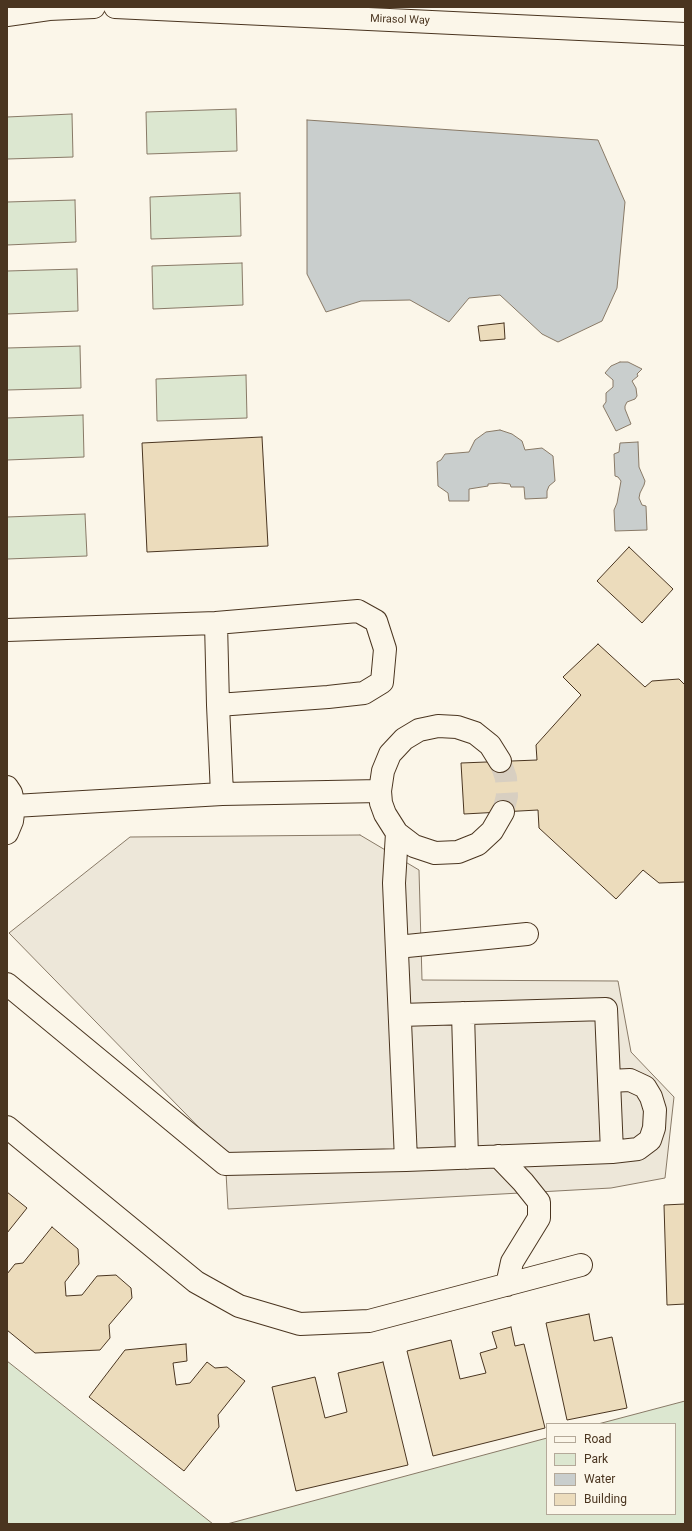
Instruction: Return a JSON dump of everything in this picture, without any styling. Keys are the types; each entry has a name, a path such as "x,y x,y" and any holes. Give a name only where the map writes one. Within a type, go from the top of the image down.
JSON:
{"street":[{"path":"7,15 49,9 94,7"},
{"name":"Mirasol Way","path":"115,7 390,13 685,34"},
{"path":"7,630 216,623 358,611 376,621 385,650 382,682 364,693 328,697 218,704"},
{"path":"216,623 222,794"},
{"path":"500,761 490,745 475,733 457,727 438,726 419,730 404,739 390,754 383,772 380,790 381,802 385,814 397,833 414,846 435,853 458,852 478,844 492,831 503,812"},
{"path":"7,833 12,821 10,796 222,794 380,790"},
{"path":"397,833 394,884 406,1160"},
{"path":"397,947 527,934"},
{"path":"7,984 225,1164 467,1158 612,1152 638,1149 650,1140 654,1128 655,1110 651,1097 645,1087 630,1080 609,1080"},
{"path":"400,1015 606,1009 612,1152"},
{"path":"463,1013 467,1158"},
{"path":"7,1127 196,1282 239,1306 300,1324 369,1321 581,1266"},
{"path":"498,1156 523,1182 539,1202 539,1218 512,1262 507,1285"}],"green space":[{"path":"236,109 237,151 147,154 146,112"},
{"path":"72,114 73,157 7,159 7,117"},
{"path":"240,193 241,236 151,239 150,197"},
{"path":"75,200 76,242 7,245 7,202"},
{"path":"242,263 243,305 153,309 152,266"},
{"path":"77,269 78,311 7,314 7,271"},
{"path":"80,346 81,388 7,390 7,348"},
{"path":"246,375 247,418 157,421 156,379"},
{"path":"83,415 84,457 7,460 7,418"},
{"path":"85,514 87,556 7,559 7,517"},
{"path":"7,1361 213,1524 7,1524"},
{"path":"685,1401 685,1524 227,1524 546,1438 546,1515 676,1515 676,1423 602,1423"}],"shaded area":[{"path":"360,835 419,870 422,980 618,981 631,1052 674,1097 665,1178 611,1188 228,1209 225,1154 9,933 130,837"}],"water":[{"path":"307,120 598,140 625,202 617,288 602,321 558,342 542,334 500,295 469,298 449,322 410,300 361,301 326,312 307,274"},
{"path":"620,362 628,362 642,369 637,374 638,376 632,381 636,388 637,396 635,399 627,402 625,406 631,424 616,431 603,406 606,402 606,393 613,387 613,380 605,373 611,366"},
{"path":"500,430 512,434 522,441 525,450 542,448 553,456 555,481 549,486 547,498 525,499 524,487 511,487 510,484 500,483 488,484 488,486 469,489 469,501 449,501 448,493 438,486 437,462 441,460 445,454 469,452 475,440 486,432"},
{"path":"638,442 639,467 645,481 639,498 642,505 646,506 647,530 615,531 614,510 617,503 621,481 615,476 614,454 619,452 620,443"}],"building":[{"path":"504,323 505,339 480,341 478,326"},
{"path":"262,437 268,546 147,552 142,443"},
{"path":"629,547 673,589 642,623 597,581"},
{"path":"598,644 645,687 652,681 679,679 685,685 685,882 659,883 643,870 616,899 539,828 538,810 464,814 461,763 537,760 536,745 581,695 563,677"},
{"path":"7,1192 27,1208 7,1233"},
{"path":"685,1204 685,1304 667,1305 664,1205"},
{"path":"52,1227 78,1249 79,1264 65,1282 66,1296 82,1295 97,1276 116,1275 131,1288 132,1298 109,1325 110,1338 100,1350 35,1353 7,1330 7,1274 15,1264 23,1263"},
{"path":"589,1314 594,1341 612,1337 627,1408 567,1420 546,1323"},
{"path":"511,1327 515,1346 524,1344 545,1428 433,1456 407,1351 451,1340 460,1379 486,1373 480,1353 497,1348 492,1332"},
{"path":"186,1344 187,1361 173,1363 176,1385 190,1383 207,1362 215,1368 227,1367 245,1381 218,1415 219,1427 184,1471 89,1397 125,1350"},
{"path":"383,1362 408,1465 296,1491 272,1387 315,1377 325,1418 347,1412 338,1373"}],"tunnel":[{"path":"500,761 506,778 507,796 503,812"}]}
